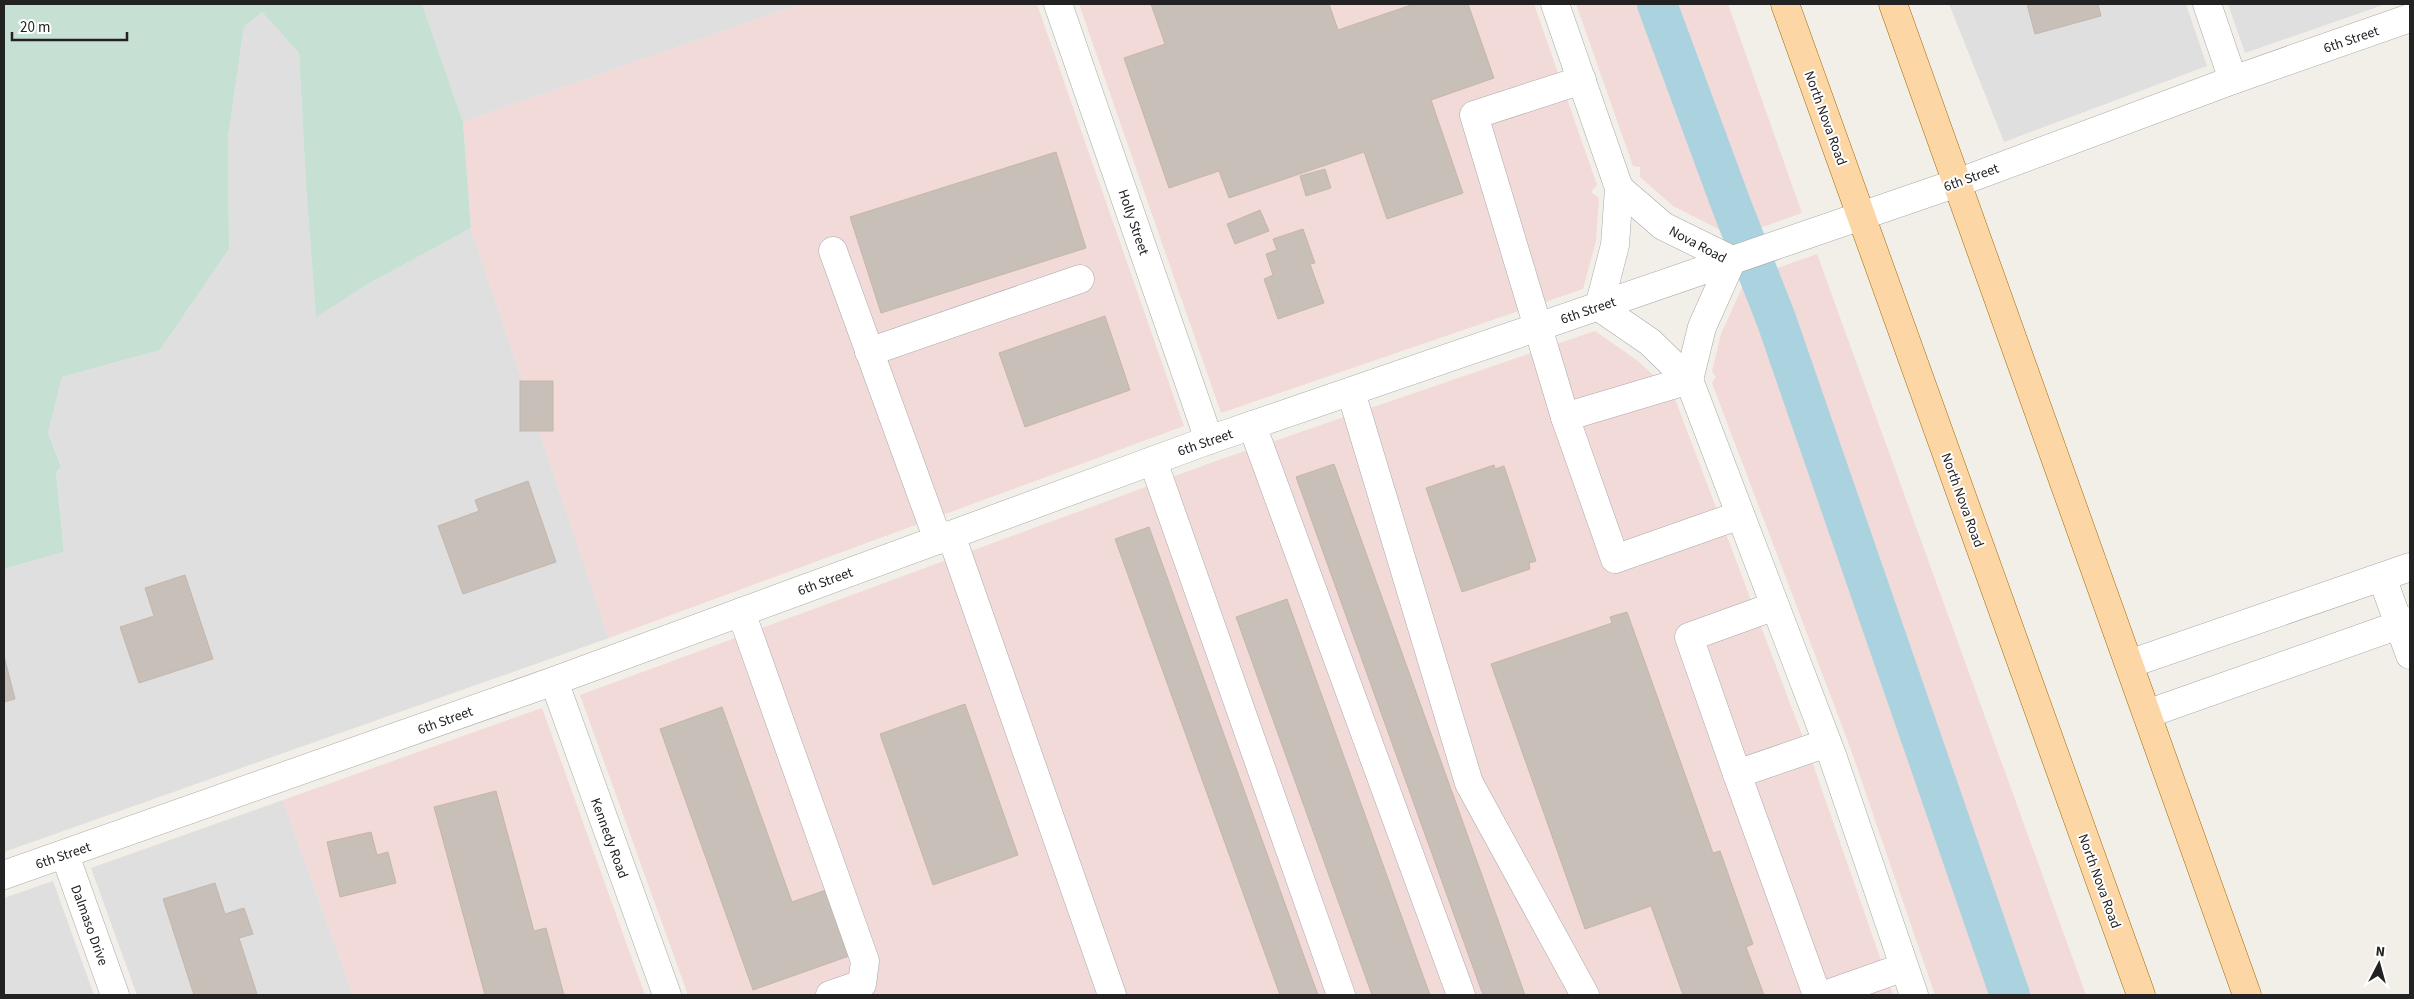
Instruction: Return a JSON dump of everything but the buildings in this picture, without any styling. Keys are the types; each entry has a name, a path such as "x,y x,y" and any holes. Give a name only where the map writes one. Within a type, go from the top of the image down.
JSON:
{"main road":[{"name":"North Nova Road","path":"1786,4 2141,995"},
{"path":"1893,4 2247,995"}],"street":[{"name":"Holly Street","path":"1058,4 1209,440"},
{"path":"1555,4 1619,188 1615,245 1599,307 1650,342 1689,380 1827,742 1914,995"},
{"path":"2207,4 2233,80"},
{"name":"6th Street","path":"4,875 554,681 1209,440 1957,183 2233,80 2410,18"},
{"path":"1582,80 1474,115 1565,416 1615,559 1740,515"},
{"name":"Nova Road","path":"1619,188 1663,226 1732,260 1702,327 1689,380"},
{"path":"833,251 869,352 944,537 1112,995"},
{"path":"869,352 1080,279"},
{"path":"1565,416 1689,380"},
{"path":"1351,392 1469,783 1585,995"},
{"path":"1252,425 1461,995"},
{"path":"1153,461 1341,995"},
{"path":"2129,664 2410,567"},
{"path":"2382,577 2405,623 2410,655"},
{"path":"1775,606 1689,637 1817,995"},
{"path":"741,612 865,961 862,984 830,995"},
{"path":"2147,714 2405,623"},
{"name":"Kennedy Road","path":"554,681 666,995"},
{"path":"1737,774 1827,742"},
{"name":"Dalmaso Drive","path":"65,855 115,995"},
{"path":"1825,995 1904,967"}],"shaded area":[{"path":"422,4 801,4 463,122"},
{"path":"801,4 1037,4 1184,426 609,638 471,228 463,122"},
{"path":"1079,4 1534,4 1597,185 1591,192 1599,198 1596,241 1583,289 1221,413"},
{"path":"1576,4 1728,4 1802,213 1734,237 1673,206 1640,177 1640,167 1633,166"},
{"path":"1949,4 2186,4 2207,66 2004,142"},
{"path":"2228,4 2386,4 2245,53"},
{"path":"262,12 299,53 306,186 316,316 368,284 471,228 609,638 4,852 4,569 64,552 56,471 61,465 48,433 62,377 160,350 229,249 228,137 244,27"},
{"path":"1817,254 2086,995 1935,995 1850,747 1712,383 1716,377 1712,371 1721,334 1746,279"},
{"path":"1595,331 1638,361 1667,388 1665,396 1675,399 1813,764 1893,995 688,995 580,695 1216,461"},
{"path":"542,708 645,995 353,995 283,800"},
{"path":"283,800 353,995 137,995 91,868"},
{"path":"53,881 94,995 4,995 4,898"}],"green space":[{"path":"4,4 422,4 463,122 471,228 368,284 316,317 306,186 299,53 262,12 244,27 228,137 229,249 160,350 62,377 48,433 61,466 56,472 64,552 4,569"}],"waterway":[{"path":"1657,4 1732,207 1776,319 2010,995"}]}
